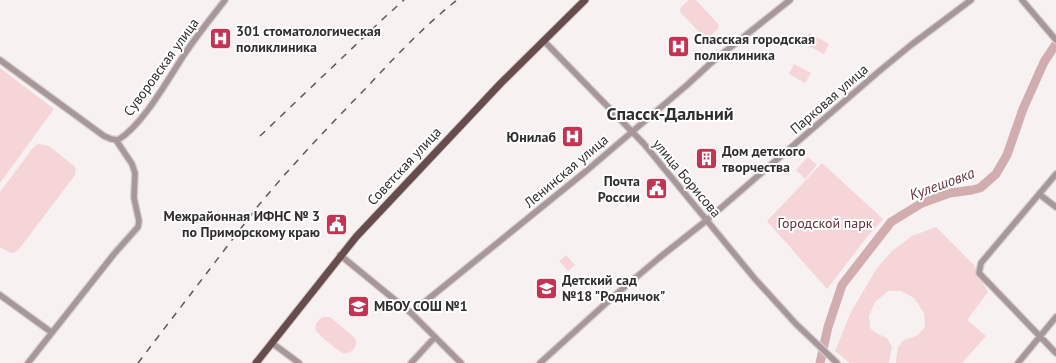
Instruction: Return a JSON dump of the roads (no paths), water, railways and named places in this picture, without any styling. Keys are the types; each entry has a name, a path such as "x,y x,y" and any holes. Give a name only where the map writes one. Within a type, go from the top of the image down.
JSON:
{"main road":[{"name":"Советская улица","path":"256,363 340,255 356,237 501,83 585,0"}],"street":[{"name":"Суворовская улица","path":"116,140 129,132 148,110 187,51 225,0"},
{"name":"Ленинская улица","path":"411,313 632,133 712,62 790,0"},
{"name":"Парковая улица","path":"540,363 614,296 707,220 877,73 911,45 971,0"},
{"path":"1022,0 1056,40"},
{"name":"улица Борисова","path":"544,41 644,144 755,279 796,324 837,363"},
{"path":"0,60 104,136 116,140 136,172 134,198 139,221 138,227 114,254 28,363"},
{"path":"1056,174 981,263 979,273 1056,353"},
{"path":"1039,194 1056,207"},
{"path":"340,255 411,313 461,363"},
{"path":"0,295 51,332"},
{"path":"1018,363 1056,317"},
{"path":"411,363 435,337"},
{"path":"272,343 299,363"}],"waterway":[{"name":"Кулешовка","path":"820,363 828,327 842,285 891,222 922,203 950,193 980,188 996,174 1007,155 1023,109 1044,62 1056,44"}],"railway":[{"path":"260,136 404,0"},
{"path":"138,363 258,206 284,176 399,53 433,20 457,0"}],"place":[{"name":"301 стоматологическая поликлиника","path":"220,39"},
{"name":"Спасская городская поликлиника","path":"679,47"},
{"name":"Юнилаб","path":"572,137"},
{"name":"Дом детского творчества","path":"707,159"},
{"name":"Почта России","path":"656,189"},
{"name":"Межрайонная ИФНС № 3 по Приморскому краю","path":"336,224"},
{"name":"Детский сад №18 \"Родничок\"","path":"547,288"},
{"name":"МБОУ СОШ №1","path":"359,306"}],"district":[{"name":"Спасск-Дальний","path":"670,114"}],"park label":[{"name":"Городской парк","path":"825,223"}]}
